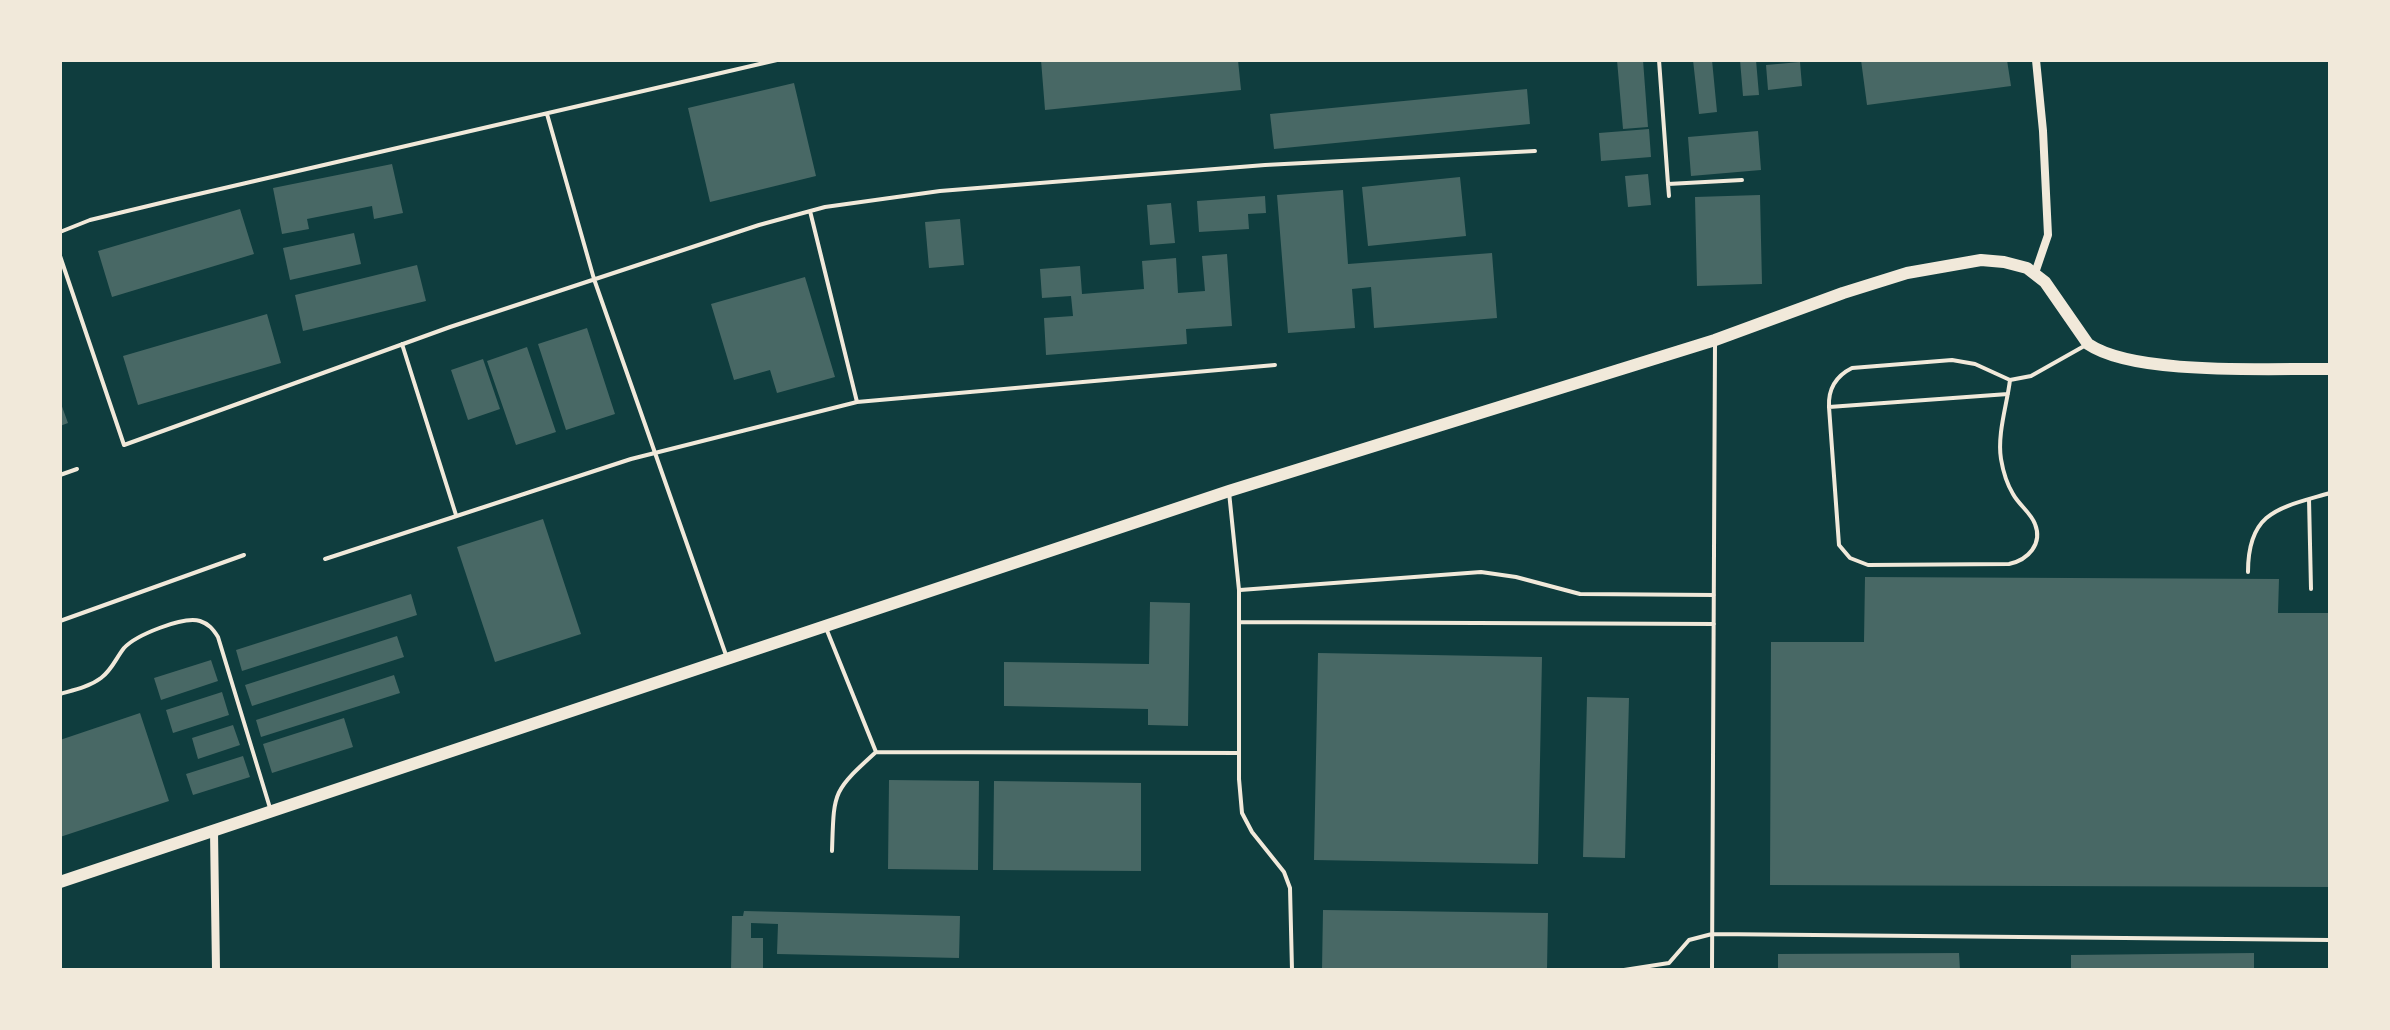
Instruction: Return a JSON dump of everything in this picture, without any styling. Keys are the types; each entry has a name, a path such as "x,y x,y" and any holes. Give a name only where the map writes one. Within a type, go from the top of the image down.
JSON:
{"main road":[{"path":"60,882 1229,491 1715,340 1872,283 1929,268 1993,260 2012,263 2035,273 2045,282 2088,344 2097,350 2130,360 2181,366 2330,369"}],"street":[{"path":"2035,273 2048,235 2036,60"},
{"path":"214,831 216,970"}],"lane":[{"path":"60,232 90,220 177,199 777,60"},
{"path":"1659,60 1669,196"},
{"path":"547,114 594,279 728,659"},
{"path":"60,256 124,445 402,344 759,225 825,207 955,190 1265,165 1535,151"},
{"path":"1668,184 1742,180"},
{"path":"810,211 857,402"},
{"path":"1712,970 1715,340"},
{"path":"402,344 456,515"},
{"path":"2010,380 2000,445 2001,460 2009,487 2031,517 2037,532 2037,540 2029,554 2009,564 1868,565 1850,558 1839,545 1829,407 1833,384 1838,377 1852,368 1952,360 1984,367 2010,380 2031,376 2088,344"},
{"path":"325,559 655,453 857,402 1275,365"},
{"path":"1829,407 2008,394"},
{"path":"60,475 77,469"},
{"path":"1229,491 1239,590 1242,813 1252,832 1284,872 1290,888 1292,970"},
{"path":"2248,572 2248,547 2253,531 2284,507 2330,493"},
{"path":"2309,499 2311,589"},
{"path":"60,621 244,555"},
{"path":"1239,590 1481,572 1516,577 1580,594 1714,595"},
{"path":"60,694 98,681 138,637 185,620 201,621 212,626 271,812"},
{"path":"1239,622 1714,624"},
{"path":"825,626 876,752"},
{"path":"832,851 833,804 838,792 847,778 876,752 1239,753"},
{"path":"1624,970 1669,963 1689,940 1712,934 2330,940"}],"building":[{"path":"1041,60 1238,60 1241,90 1045,110"},
{"path":"1617,60 1643,60 1648,127 1623,129"},
{"path":"1693,60 1712,60 1717,112 1699,114"},
{"path":"1740,60 1756,60 1759,95 1743,96"},
{"path":"1861,60 2007,60 2011,86 1867,105"},
{"path":"1800,62 1802,86 1768,90 1766,65"},
{"path":"794,83 816,176 710,202 688,108"},
{"path":"1527,89 1530,124 1274,149 1270,114"},
{"path":"1649,129 1651,157 1601,161 1599,133"},
{"path":"1758,131 1761,170 1691,176 1688,137"},
{"path":"392,164 403,213 374,219 372,206 307,219 309,229 282,234 273,188"},
{"path":"1648,174 1651,205 1628,207 1625,176"},
{"path":"1460,177 1466,236 1368,246 1362,187"},
{"path":"1343,190 1348,264 1492,253 1497,318 1374,328 1371,287 1352,289 1355,328 1288,333 1277,195"},
{"path":"1760,195 1762,284 1697,286 1695,197"},
{"path":"1265,196 1266,213 1248,214 1249,229 1199,232 1197,201"},
{"path":"1171,203 1175,243 1150,245 1147,205"},
{"path":"240,209 254,254 112,297 98,251"},
{"path":"960,219 964,265 929,268 925,222"},
{"path":"354,233 361,264 290,280 283,248"},
{"path":"1227,254 1232,326 1186,329 1187,344 1046,355 1044,318 1073,316 1071,296 1042,298 1040,269 1080,266 1082,294 1144,289 1142,261 1176,258 1178,293 1205,291 1202,256"},
{"path":"417,265 426,301 303,331 295,295"},
{"path":"805,277 835,377 777,393 770,370 734,380 711,304"},
{"path":"267,314 281,363 138,405 123,356"},
{"path":"587,328 615,414 566,430 538,344"},
{"path":"527,347 556,432 516,445 487,361"},
{"path":"483,359 500,409 468,420 451,370"},
{"path":"60,401 68,423 60,426"},
{"path":"543,519 581,634 495,662 457,547"},
{"path":"1865,577 2279,579 2278,613 2330,613 2330,887 1770,885 1771,642 1864,642"},
{"path":"411,594 417,615 242,671 236,650"},
{"path":"1150,602 1190,603 1188,726 1148,725 1148,709 1004,706 1004,662 1149,664"},
{"path":"397,636 404,657 252,706 245,685"},
{"path":"1318,653 1542,657 1538,864 1314,860"},
{"path":"211,660 218,681 161,700 154,678"},
{"path":"394,675 400,693 261,737 256,720"},
{"path":"222,692 229,715 173,733 166,710"},
{"path":"1587,697 1629,698 1625,858 1583,857"},
{"path":"140,713 169,801 60,837 60,740"},
{"path":"344,718 353,747 272,773 263,744"},
{"path":"233,725 240,745 198,759 192,738"},
{"path":"243,756 250,777 193,795 186,774"},
{"path":"889,780 979,781 978,870 888,869"},
{"path":"994,781 1141,783 1141,871 993,870"},
{"path":"1323,910 1548,913 1547,970 1322,970"},
{"path":"744,911 960,916 959,958 777,954 778,924 751,923 751,938 763,938 763,970 731,970 732,916 743,916"},
{"path":"1959,953 1960,970 1778,970 1778,954"},
{"path":"2254,953 2254,970 2071,970 2071,955"}]}
